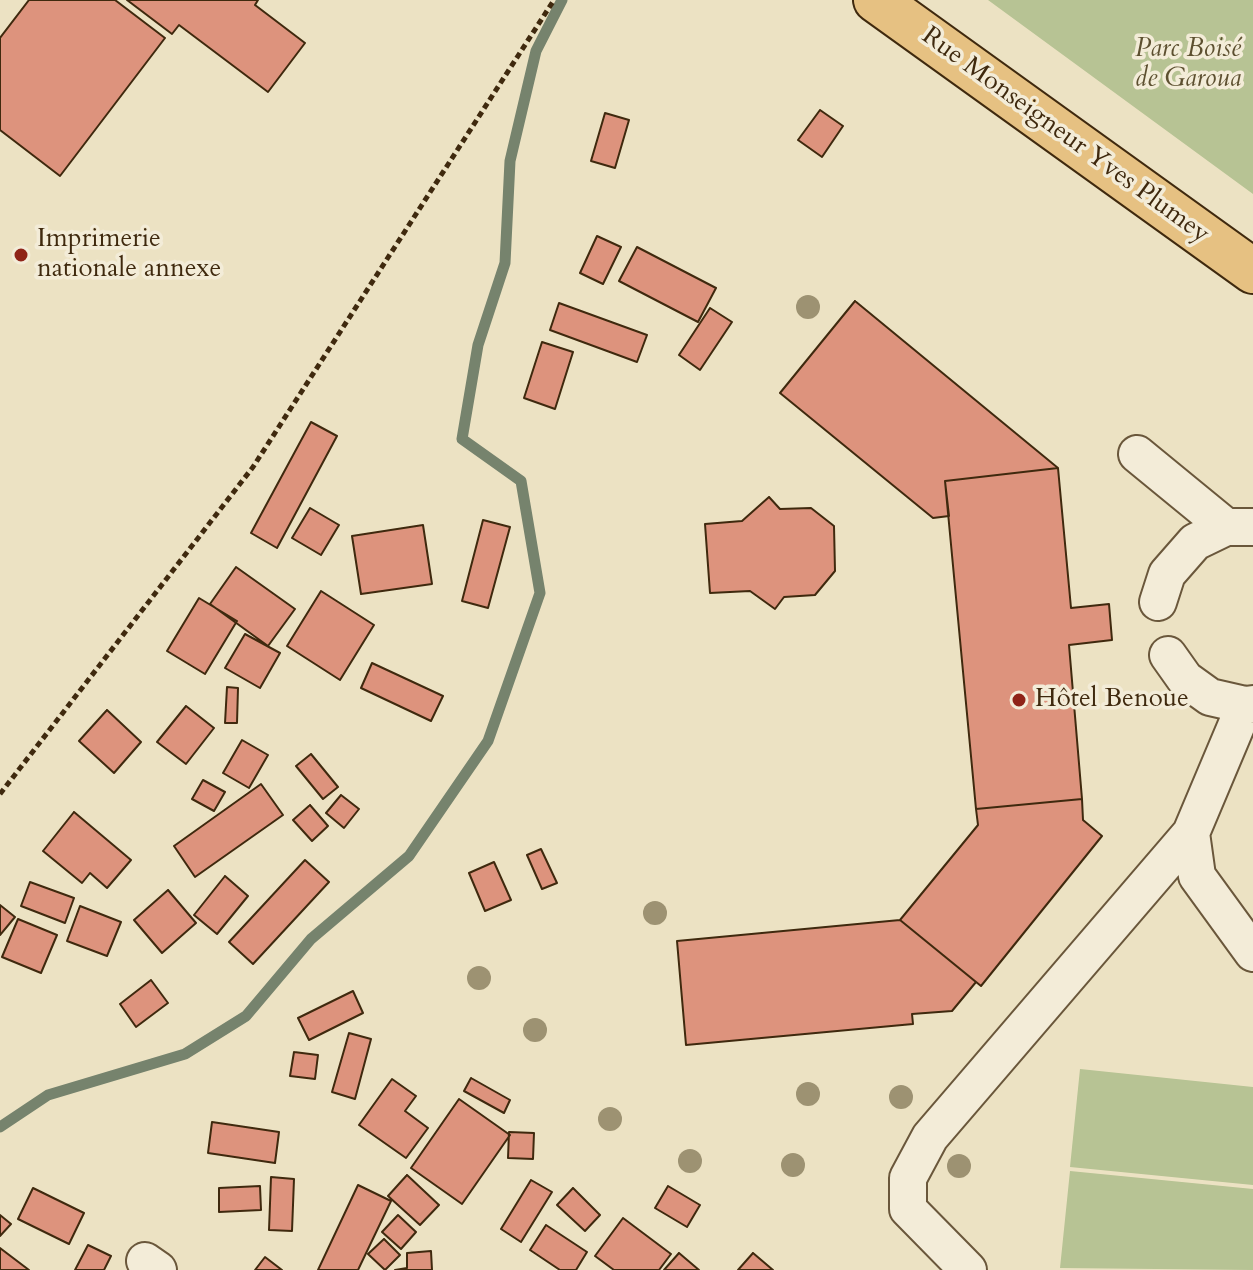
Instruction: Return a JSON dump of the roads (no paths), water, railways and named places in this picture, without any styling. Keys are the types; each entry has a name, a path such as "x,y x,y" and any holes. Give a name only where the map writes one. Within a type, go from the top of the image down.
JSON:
{"main road":[{"name":"Rue Monseigneur Yves Plumey","path":"876,0 1253,271"}],"lane":[{"path":"1137,454 1240,527"},
{"path":"1158,602 1167,574 1195,542 1240,527"},
{"path":"968,1270 908,1209 908,1178 930,1137 1191,833 1249,705 1210,697 1185,679 1168,655"},
{"path":"1191,833 1197,876 1253,953"}],"waterway":[{"path":"0,1127 48,1095 185,1054 246,1016 311,939 409,856 488,741 540,593 521,481 462,439 478,345 505,263 510,161 536,51 562,0"}],"place":[{"name":"Imprimerie nationale annexe","path":"21,255"},
{"name":"Hôtel Benoue","path":"1019,700"}],"park label":[{"name":"Parc Boisé de Garoua","path":"1188,65"}]}
